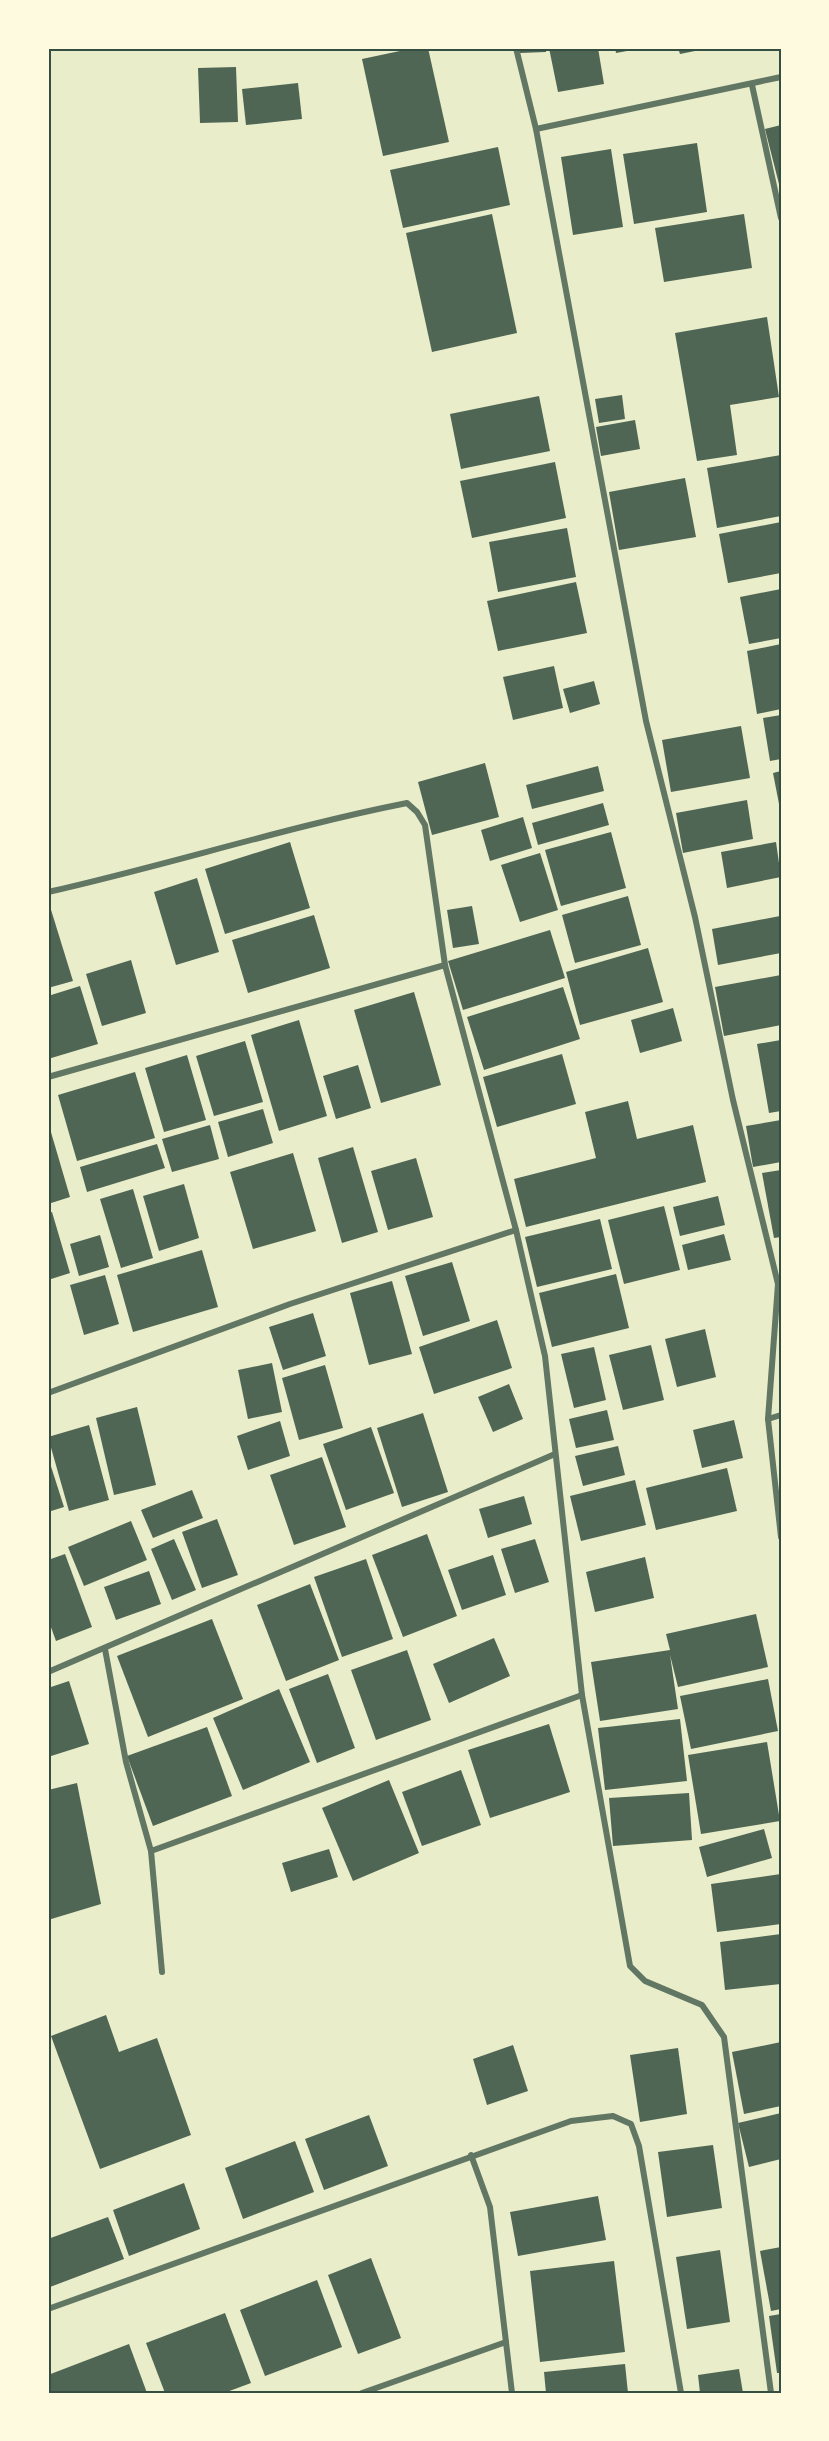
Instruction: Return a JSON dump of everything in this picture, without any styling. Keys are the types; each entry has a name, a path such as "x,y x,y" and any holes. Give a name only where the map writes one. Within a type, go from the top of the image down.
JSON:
{"street":[{"path":"516,48 536,129 646,721 695,917 733,1100 780,1283 768,1419 781,1538"},
{"path":"536,129 752,85 781,77"},
{"path":"752,85 781,218"},
{"path":"48,892 127,874 346,815 407,803 417,812 424,825 445,965 516,1230 545,1356 582,1695 630,1966 645,1981 702,2005 724,2037 771,2393"},
{"path":"48,1077 445,965"},
{"path":"48,1393 290,1304 516,1230"},
{"path":"768,1419 781,1414"},
{"path":"48,1672 555,1454"},
{"path":"105,1649 126,1762 151,1851 162,1972"},
{"path":"151,1851 582,1695"},
{"path":"48,2310 471,2155 571,2121 614,2116 631,2124 639,2146 681,2393"},
{"path":"471,2155 490,2207 512,2393"},
{"path":"362,2393 506,2342"}],"building":[{"path":"414,48 428,48 449,142 383,156 362,59"},
{"path":"520,48 546,48 546,52 520,53"},
{"path":"549,48 598,48 604,84 558,92"},
{"path":"615,48 638,48 638,49 616,53"},
{"path":"678,48 705,48 705,49 680,54"},
{"path":"236,67 238,122 200,123 198,68"},
{"path":"298,83 302,119 246,125 242,89"},
{"path":"781,125 781,183 779,184 765,129"},
{"path":"697,143 707,212 634,224 623,154"},
{"path":"498,147 510,205 403,228 390,170"},
{"path":"611,149 623,227 573,235 561,157"},
{"path":"492,214 517,333 432,352 406,233"},
{"path":"744,214 752,268 664,282 655,228"},
{"path":"767,317 779,397 730,405 737,455 697,461 675,333"},
{"path":"622,395 625,419 599,423 595,399"},
{"path":"539,396 550,451 461,469 450,414"},
{"path":"635,420 640,449 601,456 596,427"},
{"path":"781,455 781,516 717,528 707,468"},
{"path":"555,462 566,518 472,538 460,481"},
{"path":"685,478 696,537 619,550 609,492"},
{"path":"781,522 781,573 728,583 719,534"},
{"path":"567,528 576,577 498,592 489,542"},
{"path":"576,582 587,633 498,651 487,601"},
{"path":"781,589 781,638 749,644 740,597"},
{"path":"781,644 781,709 757,714 747,651"},
{"path":"554,666 563,708 513,720 503,677"},
{"path":"594,681 600,704 570,713 563,689"},
{"path":"781,715 781,759 770,761 763,718"},
{"path":"741,726 750,778 671,792 662,740"},
{"path":"485,763 499,817 432,835 418,782"},
{"path":"598,766 604,791 532,809 526,785"},
{"path":"781,771 781,809 780,809 773,773"},
{"path":"747,800 753,839 683,853 676,813"},
{"path":"603,803 609,825 538,845 532,823"},
{"path":"523,817 532,848 490,861 481,830"},
{"path":"611,832 626,888 561,906 545,850"},
{"path":"290,842 310,908 225,934 205,869"},
{"path":"776,842 781,877 727,888 721,852"},
{"path":"540,853 558,910 520,922 501,865"},
{"path":"197,878 219,952 176,965 154,892"},
{"path":"628,896 641,945 575,963 562,915"},
{"path":"48,900 73,981 48,988"},
{"path":"472,906 479,944 453,948 447,910"},
{"path":"314,915 330,968 248,993 232,940"},
{"path":"780,916 781,953 718,965 712,929"},
{"path":"550,930 565,978 463,1010 448,961"},
{"path":"648,948 663,1002 580,1025 566,972"},
{"path":"131,960 146,1013 102,1026 86,974"},
{"path":"781,975 781,1025 724,1036 715,987"},
{"path":"80,986 98,1044 48,1059 48,996"},
{"path":"563,987 580,1039 484,1070 467,1017"},
{"path":"414,992 441,1085 381,1103 354,1010"},
{"path":"673,1008 682,1041 640,1053 631,1020"},
{"path":"299,1020 327,1116 279,1131 251,1035"},
{"path":"781,1040 781,1111 769,1113 757,1044"},
{"path":"245,1041 263,1102 214,1116 196,1056"},
{"path":"562,1054 576,1104 497,1127 483,1077"},
{"path":"187,1055 206,1120 164,1132 145,1068"},
{"path":"358,1065 371,1108 336,1119 323,1076"},
{"path":"135,1072 155,1138 77,1161 58,1095"},
{"path":"628,1101 637,1139 693,1125 706,1182 526,1227 514,1179 596,1158 585,1112"},
{"path":"263,1109 273,1143 228,1157 218,1122"},
{"path":"781,1120 781,1162 753,1167 746,1126"},
{"path":"48,1122 70,1197 48,1204"},
{"path":"210,1125 219,1159 172,1172 162,1139"},
{"path":"157,1144 165,1168 87,1192 80,1167"},
{"path":"353,1147 378,1232 342,1243 318,1158"},
{"path":"293,1153 316,1231 253,1249 230,1172"},
{"path":"416,1158 433,1217 388,1230 371,1171"},
{"path":"781,1170 781,1237 774,1238 762,1173"},
{"path":"184,1184 199,1238 159,1251 143,1196"},
{"path":"133,1189 153,1258 121,1268 100,1199"},
{"path":"718,1196 725,1225 680,1236 673,1207"},
{"path":"664,1206 680,1270 624,1284 608,1220"},
{"path":"52,1212 70,1273 48,1280 48,1213"},
{"path":"600,1219 612,1269 537,1287 525,1237"},
{"path":"724,1234 731,1260 688,1270 682,1245"},
{"path":"100,1235 109,1267 79,1276 70,1244"},
{"path":"202,1250 218,1307 133,1332 117,1275"},
{"path":"452,1262 470,1321 423,1336 405,1276"},
{"path":"616,1274 629,1328 552,1347 539,1293"},
{"path":"105,1275 119,1324 84,1335 70,1285"},
{"path":"392,1281 412,1354 369,1365 350,1293"},
{"path":"313,1313 326,1356 283,1370 269,1327"},
{"path":"497,1320 512,1368 434,1394 419,1347"},
{"path":"705,1329 716,1377 677,1387 665,1339"},
{"path":"651,1345 664,1400 623,1410 609,1355"},
{"path":"594,1347 606,1400 574,1408 561,1354"},
{"path":"272,1363 282,1412 248,1419 238,1370"},
{"path":"325,1365 343,1428 299,1440 282,1378"},
{"path":"509,1384 523,1419 493,1432 478,1397"},
{"path":"137,1407 156,1485 114,1495 96,1418"},
{"path":"607,1410 614,1440 576,1448 569,1419"},
{"path":"423,1413 448,1492 402,1507 377,1428"},
{"path":"734,1420 743,1458 702,1468 693,1430"},
{"path":"280,1421 290,1456 248,1470 237,1436"},
{"path":"89,1425 109,1500 69,1511 48,1437"},
{"path":"371,1427 394,1493 346,1510 323,1444"},
{"path":"618,1446 625,1475 583,1486 575,1456"},
{"path":"48,1457 64,1507 48,1512"},
{"path":"322,1457 346,1527 294,1545 270,1475"},
{"path":"727,1468 737,1511 656,1530 646,1488"},
{"path":"635,1480 646,1525 581,1541 570,1496"},
{"path":"192,1490 203,1518 153,1538 141,1510"},
{"path":"524,1496 532,1524 488,1538 479,1509"},
{"path":"217,1519 238,1575 202,1588 182,1532"},
{"path":"131,1521 147,1560 84,1586 68,1547"},
{"path":"427,1534 457,1616 403,1637 372,1555"},
{"path":"174,1539 196,1590 172,1600 151,1549"},
{"path":"535,1539 549,1582 515,1593 501,1549"},
{"path":"65,1554 92,1627 56,1641 48,1619 48,1560"},
{"path":"493,1555 506,1595 462,1610 448,1570"},
{"path":"645,1557 654,1598 595,1612 586,1572"},
{"path":"366,1559 393,1639 342,1657 314,1577"},
{"path":"149,1571 161,1604 116,1620 104,1587"},
{"path":"310,1584 339,1660 286,1681 257,1605"},
{"path":"756,1614 768,1667 678,1687 670,1655 678,1709 600,1721 591,1662 670,1650 666,1634"},
{"path":"212,1619 243,1699 148,1737 117,1656"},
{"path":"494,1638 510,1676 449,1703 433,1664"},
{"path":"407,1650 431,1720 376,1740 351,1670"},
{"path":"328,1674 355,1748 317,1763 289,1689"},
{"path":"768,1679 778,1731 691,1749 680,1696"},
{"path":"69,1681 89,1744 48,1757 48,1688"},
{"path":"279,1689 310,1762 243,1790 213,1718"},
{"path":"680,1719 687,1781 605,1790 598,1728"},
{"path":"549,1724 570,1792 490,1818 468,1750"},
{"path":"207,1727 232,1796 153,1826 127,1756"},
{"path":"767,1742 780,1821 701,1834 688,1755"},
{"path":"461,1770 481,1825 422,1846 402,1792"},
{"path":"389,1780 419,1853 353,1881 322,1808"},
{"path":"77,1783 101,1904 48,1920 48,1790"},
{"path":"689,1793 692,1840 613,1846 609,1798"},
{"path":"764,1829 772,1858 707,1877 699,1847"},
{"path":"329,1849 338,1877 291,1892 282,1863"},
{"path":"781,1874 781,1924 717,1932 711,1884"},
{"path":"781,1934 781,1984 725,1990 720,1942"},
{"path":"106,2015 119,2052 157,2038 191,2135 100,2169 51,2036"},
{"path":"781,2042 781,2106 744,2114 732,2052"},
{"path":"513,2045 528,2091 487,2105 473,2059"},
{"path":"678,2048 687,2114 640,2122 630,2055"},
{"path":"781,2113 781,2159 749,2167 738,2123"},
{"path":"369,2115 388,2166 324,2190 305,2139"},
{"path":"295,2141 314,2192 243,2219 225,2168"},
{"path":"713,2145 722,2208 667,2217 658,2152"},
{"path":"184,2183 200,2229 129,2256 113,2210"},
{"path":"598,2196 606,2240 518,2256 510,2212"},
{"path":"108,2217 124,2259 50,2287 48,2239"},
{"path":"781,2247 781,2309 771,2311 760,2251"},
{"path":"720,2250 730,2322 687,2329 676,2257"},
{"path":"371,2258 401,2338 358,2354 328,2275"},
{"path":"614,2261 625,2352 540,2362 530,2271"},
{"path":"317,2280 342,2347 265,2376 240,2310"},
{"path":"225,2313 251,2383 224,2393 165,2393 146,2343"},
{"path":"781,2314 781,2373 777,2373 769,2316"},
{"path":"129,2344 147,2393 51,2393 48,2375"},
{"path":"625,2364 628,2393 546,2393 544,2372"},
{"path":"739,2369 743,2393 700,2393 698,2375"}]}
